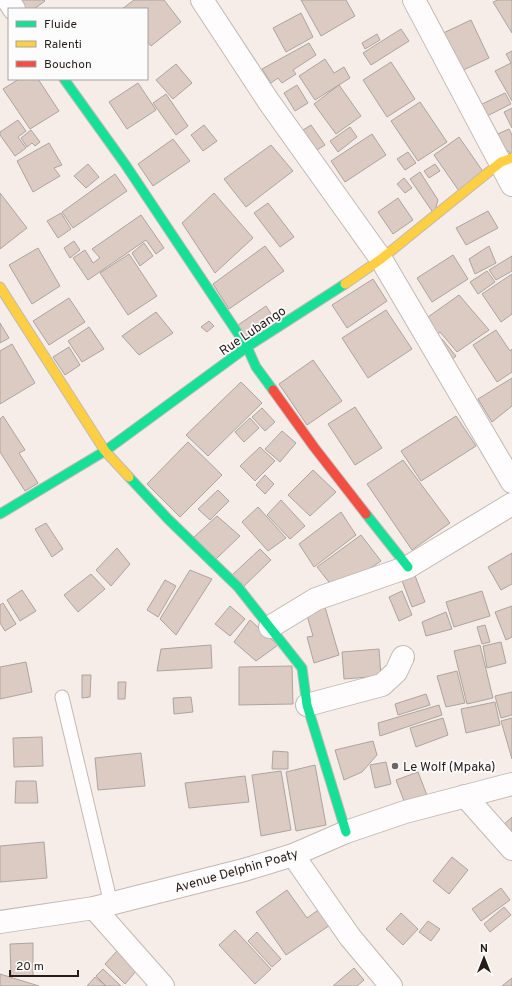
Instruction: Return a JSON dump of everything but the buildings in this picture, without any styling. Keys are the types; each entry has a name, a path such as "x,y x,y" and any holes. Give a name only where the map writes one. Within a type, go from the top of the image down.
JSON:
{"street":[{"path":"202,0 270,102 381,259 512,482"},
{"path":"414,0 506,160 512,186"},
{"path":"65,80 125,164 247,347 256,367 314,447 408,567"},
{"name":"Rue Lubango","path":"0,514 104,451 247,347 332,293 381,259 506,160"},
{"path":"0,287 104,451 168,519 238,587 302,668 307,705 346,832"},
{"path":"270,627 316,599 408,567 512,504"},
{"path":"307,705 382,685 396,672 403,656"},
{"name":"Avenue Delphin Poaty","path":"0,922 103,906 244,870 293,856 346,832 405,812 512,784"},
{"path":"464,796 512,849"},
{"path":"293,856 350,937 391,986"},
{"path":"103,906 163,986"}],"lane":[{"path":"62,697 103,906"}],"traffic: fast":[{"path":"65,80 125,164 247,347 256,367 273,390"},
{"path":"0,514 105,451 247,347 345,284"},
{"path":"129,477 168,519 238,587 302,668 307,705 346,832"},
{"path":"366,514 408,567"}],"traffic: slow":[{"path":"345,284 381,259 501,162 512,158"},
{"path":"0,287 105,451 129,477"}],"traffic: jam":[{"path":"273,390 314,447 366,514"}],"place":[{"name":"Le Wolf (Mpaka)","path":"395,766"}]}
